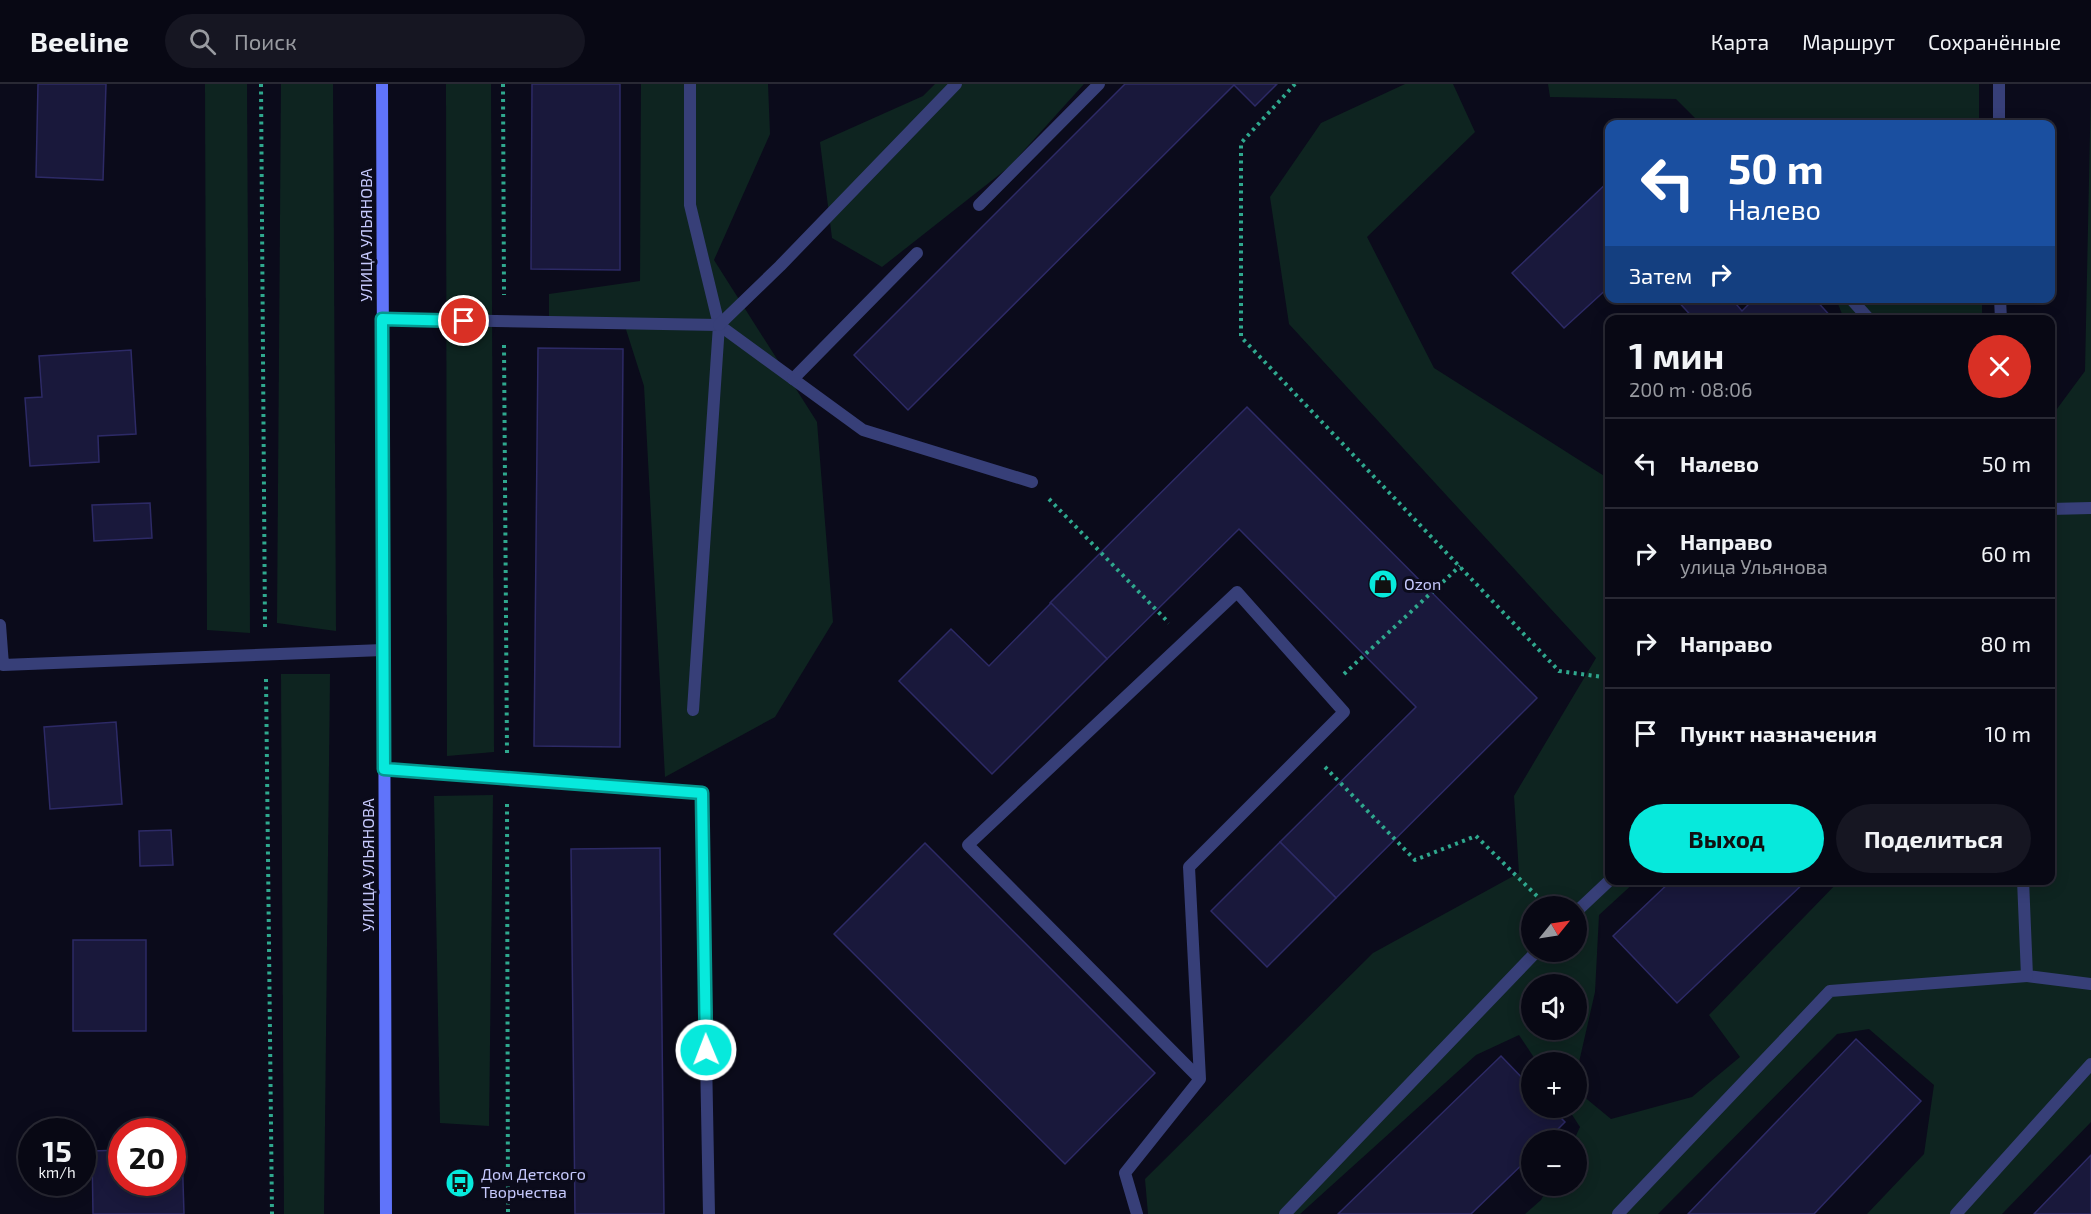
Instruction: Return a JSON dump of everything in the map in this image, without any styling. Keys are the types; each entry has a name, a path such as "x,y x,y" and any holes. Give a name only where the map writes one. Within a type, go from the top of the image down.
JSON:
{"main road":[{"name":"УЛИЦА УЛЬЯНОВА","path":"382,84 386,1214"}],"lane":[{"path":"690,84 690,205 718,325 693,710"},
{"path":"718,325 780,266 956,84"},
{"path":"979,205 1098,84"},
{"path":"1999,84 2000,120"},
{"path":"793,379 917,253"},
{"path":"1855,303 1865,315"},
{"path":"382,319 718,325 863,430 1032,482"},
{"path":"2055,509 2091,508"},
{"path":"1137,1214 1125,1173 1200,1079 1189,867 1344,712 1237,592 968,845 1200,1079"},
{"path":"0,625 3,665 383,650"},
{"path":"384,769 702,793 709,1214"},
{"path":"1587,902 1605,885"},
{"path":"2023,885 2027,976"},
{"path":"1284,1214 1526,962"},
{"path":"1618,1214 1830,991 2027,976 2091,984"},
{"path":"1956,1214 2091,1064"}],"path":[{"path":"503,84 508,1214"},
{"path":"1295,84 1240,143 1241,337 1559,671 1605,677"},
{"path":"1032,482 1186,640"},
{"path":"1325,691 1460,566"},
{"path":"1307,749 1415,860 1476,836 1536,896"}],"green space":[{"path":"205,84 247,84 250,633 207,630"},
{"path":"281,84 333,84 336,631 277,623"},
{"path":"446,84 491,84 494,752 447,756"},
{"path":"641,84 768,84 770,134 714,260 817,422 833,622 775,717 665,777 644,386 623,320 549,323 549,294 640,281"},
{"path":"935,84 1084,84 1009,167 882,267 832,238 820,142 923,96"},
{"path":"1405,84 1453,84 1475,132 1367,237 1434,368 1605,476 1605,885 1632,885 1599,915 1595,992 1587,1027 1587,974 1521,974 1521,1038 1519,1035 1476,1055 1300,1214 1148,1214 1145,1179 1373,953 1519,873 1514,796 1596,658 1289,324 1270,197 1321,123"},
{"path":"1548,84 1979,84 1979,120 1697,120 1676,99 1550,97"},
{"path":"2091,84 2091,1122 2002,1214 1867,1214 1924,1154 1934,1085 1869,1029 1837,1034 1658,1214 1525,1214 1543,1196 1587,1196 1587,1130 1579,1130 1580,1127 1574,1118 1587,1118 1587,1099 1611,1119 1692,1097 1740,1057 1709,1015 1835,885 2055,885 2055,412 2085,371"},
{"path":"1838,303 1982,303 1982,315 1842,315"},
{"path":"281,674 330,674 324,1214 284,1214"},
{"path":"493,795 489,1126 440,1123 434,796"},
{"path":"1522,1040 1584,1040 1581,1052 1530,1052"}],"building":[{"path":"38,84 106,84 103,180 36,177"},
{"path":"532,84 620,84 620,270 531,269"},
{"path":"1125,84 1277,84 1255,106 1234,85 908,410 854,355"},
{"path":"1605,185 1605,291 1564,328 1512,273"},
{"path":"1680,303 1735,303 1742,311 1750,303 1819,303 1829,315 1690,315"},
{"path":"538,348 623,349 620,747 534,746"},
{"path":"131,350 136,434 98,436 99,462 30,466 25,398 42,397 39,356"},
{"path":"1247,407 1537,698 1336,898 1280,842 1416,707 1239,529 1107,659 1050,603"},
{"path":"150,503 152,538 94,541 92,505"},
{"path":"1051,603 1107,659 992,774 899,681 951,629 989,666"},
{"path":"116,722 122,804 50,809 44,727"},
{"path":"171,830 173,865 140,866 139,831"},
{"path":"1280,842 1336,898 1267,967 1211,911"},
{"path":"925,843 1155,1073 1065,1164 834,934"},
{"path":"660,848 664,1214 575,1214 571,849"},
{"path":"1667,885 1802,885 1677,1003 1613,936"},
{"path":"73,940 146,940 146,1031 73,1031"},
{"path":"1856,1039 1921,1101 1814,1214 1688,1214"},
{"path":"1501,1056 1521,1077 1521,1118 1561,1118 1565,1122 1557,1130 1521,1130 1521,1166 1471,1214 1338,1214"},
{"path":"108,1150 108,1196 183,1196 184,1214 93,1214 93,1196 96,1196 96,1151"},
{"path":"2091,1155 2091,1214 2034,1214"}],"place":[{"name":"Ozon","path":"1383,584"},
{"name":"Дом Детского Творчества","path":"460,1183"}],"route":[{"path":"464,321 382,319 384,769 702,793 706,1050"}]}
